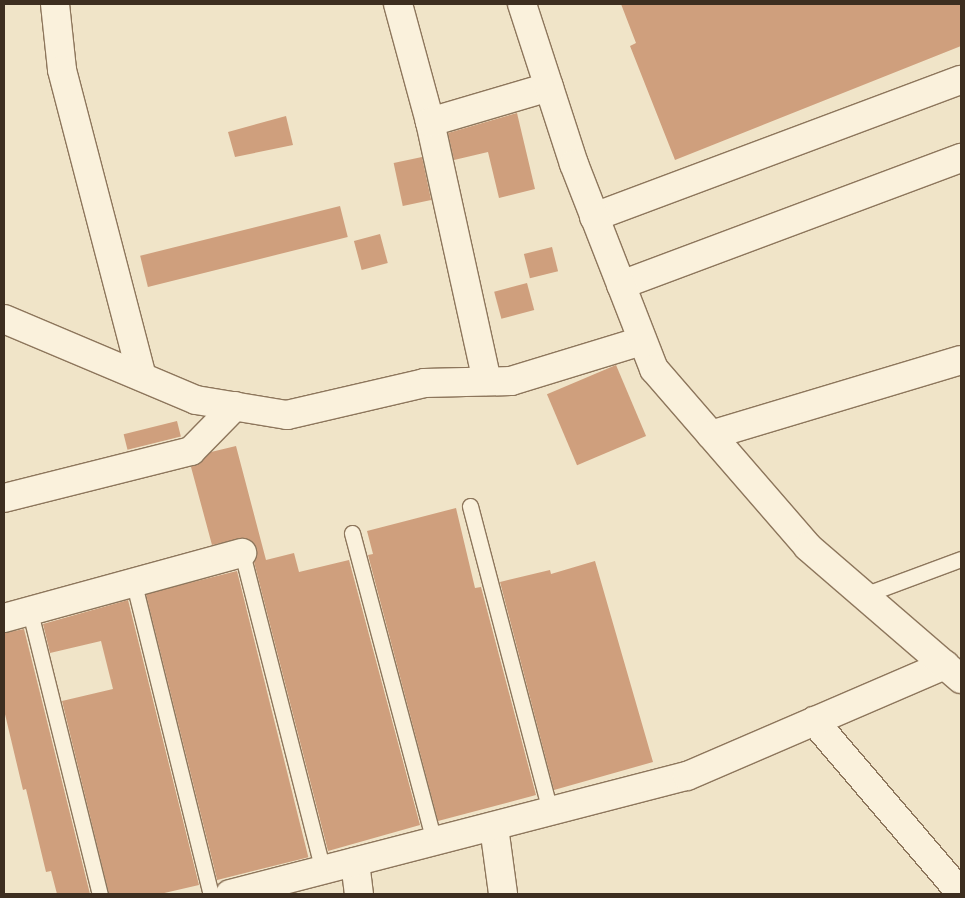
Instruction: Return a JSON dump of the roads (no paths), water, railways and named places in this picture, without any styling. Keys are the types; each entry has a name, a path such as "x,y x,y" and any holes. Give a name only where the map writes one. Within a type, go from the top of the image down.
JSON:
{"street":[{"path":"56,4 62,70 142,377"},
{"path":"398,4 430,122 487,381"},
{"path":"230,894 687,776 814,721 953,672 808,547 654,368 594,217 522,4"},
{"path":"594,217 961,80"},
{"path":"430,122 549,87"},
{"path":"620,284 961,158"},
{"path":"4,319 196,400 287,415 424,383 511,380 642,341"},
{"path":"711,435 961,360"},
{"path":"4,498 191,451 235,406"},
{"path":"17,615 242,553"},
{"path":"814,721 961,893"},
{"path":"494,826 503,894"},
{"path":"355,862 359,894"}],"lane":[{"path":"470,506 550,812"},
{"path":"352,533 434,841"},
{"path":"242,553 323,870"},
{"path":"864,595 961,559"},
{"path":"134,584 211,894"},
{"path":"17,615 100,894"}]}
